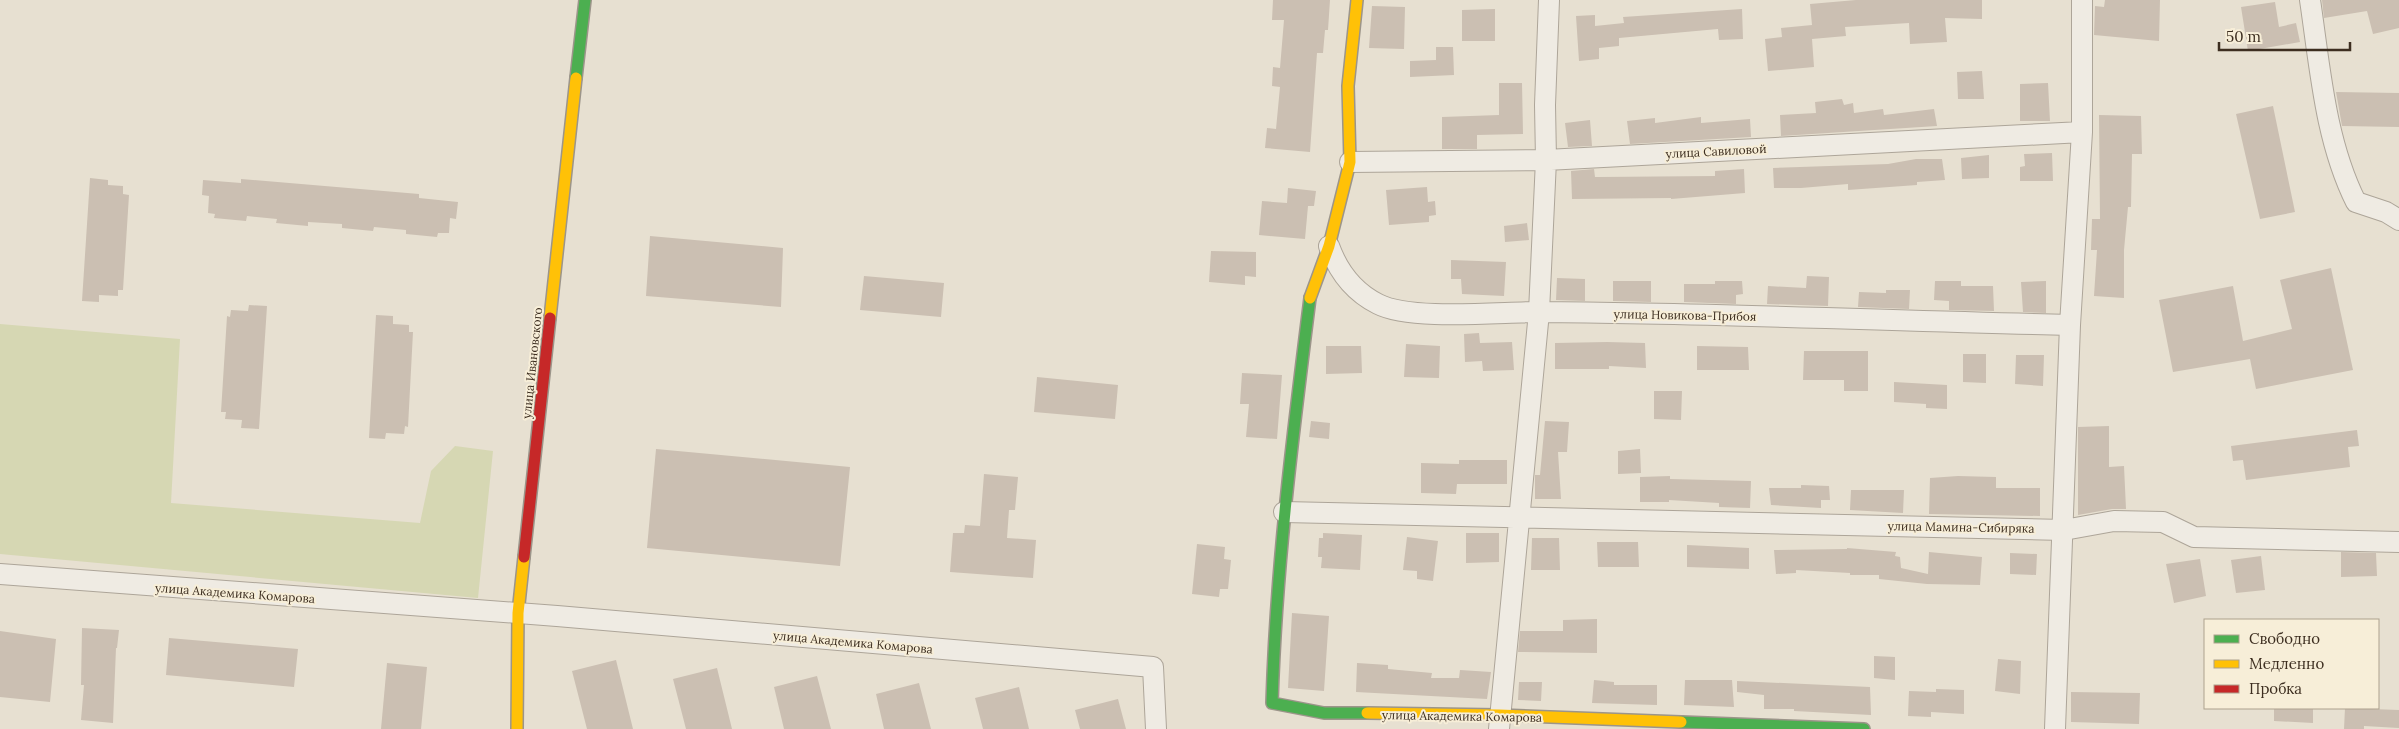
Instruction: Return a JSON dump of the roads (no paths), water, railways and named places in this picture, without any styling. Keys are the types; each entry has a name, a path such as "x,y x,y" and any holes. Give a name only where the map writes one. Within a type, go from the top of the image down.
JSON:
{"street":[{"name":"улица Ивановского","path":"517,729 508,613 585,0"},
{"path":"1284,512 1310,294 1329,246 1350,162 1348,86 1357,0"},
{"path":"1499,722 1518,516 1540,312 1546,160 1545,96 1549,0"},
{"path":"2055,729 2064,530 2070,325 2082,132 2082,0"},
{"path":"2310,0 2329,120 2343,176 2356,202 2386,212 2399,220"},
{"name":"улица Савиловой","path":"1350,162 1546,160 2082,132"},
{"name":"улица Новикова-Прибоя","path":"1329,246 1336,266 1348,280 1378,304 1409,313 1540,312 2070,325"},
{"name":"улица Академика Комарова","path":"1284,512 1274,639 1272,703 1324,713 1499,722 1864,729"},
{"name":"улица Мамина-Сибиряка","path":"1284,512 2064,530 2114,521 2163,522 2194,537 2399,542"},
{"name":"улица Академика Комарова","path":"0,574 553,616 1153,668 1156,729"}]}
